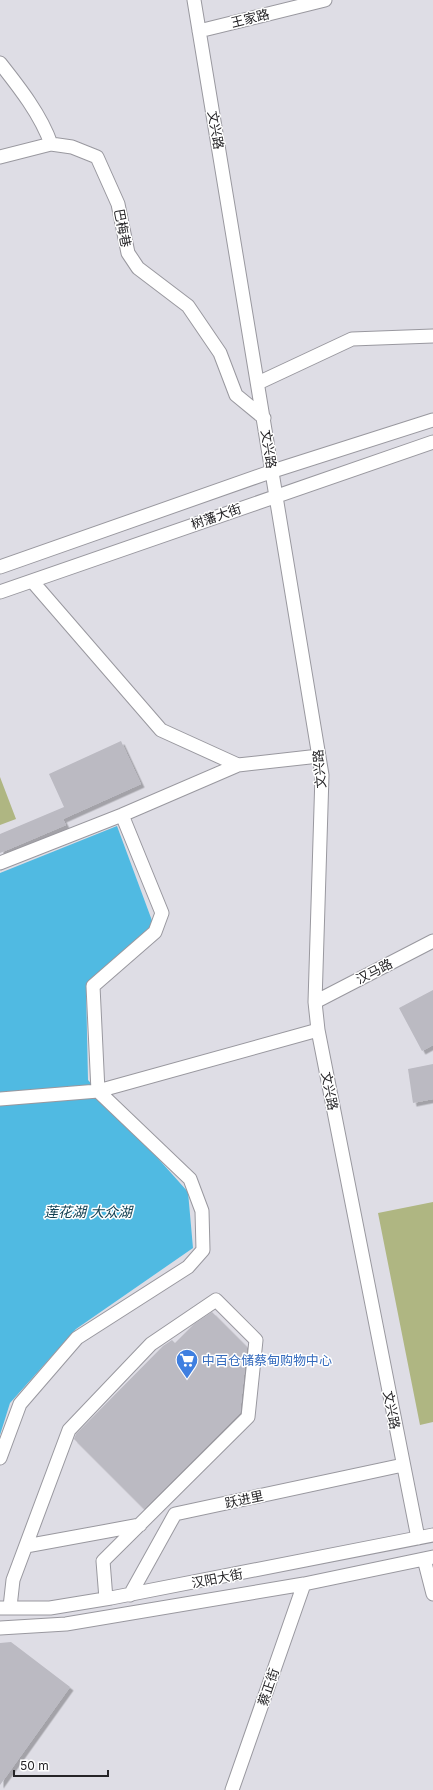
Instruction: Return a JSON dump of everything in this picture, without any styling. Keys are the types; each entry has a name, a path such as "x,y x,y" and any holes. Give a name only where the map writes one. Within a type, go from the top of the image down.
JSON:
{"street":[{"name":"文兴路","path":"194,0 277,495 322,775 315,1002 318,1030 418,1538"},
{"name":"王家路","path":"199,31 325,0"},
{"path":"0,63 13,79 46,131 51,144 0,157"},
{"name":"巴梅巷","path":"51,144 72,147 97,157 118,204 128,253 138,268 188,306 220,353 236,395 264,418"},
{"path":"258,383 352,339 433,336"},
{"name":"树藩大街","path":"0,567 273,471 433,420"},
{"name":"树藩大街","path":"0,592 433,442"},
{"path":"32,581 161,730 238,765"},
{"path":"0,863 122,815 238,765 319,756"},
{"path":"0,1458 20,1404 77,1338 188,1267 203,1250 202,1211 190,1180 98,1091 93,986 155,932 162,913 122,815"},
{"name":"汉马路","path":"315,1002 433,941"},
{"path":"0,1099 98,1091 318,1030"},
{"path":"5,1607 13,1580 69,1430 151,1344 216,1300 256,1340 248,1417 103,1561 106,1599"},
{"name":"跃进里","path":"130,1595 175,1514 403,1465"},
{"path":"26,1546 140,1525"},
{"name":"汉阳大街","path":"5,1607 50,1608 130,1595 433,1535"},
{"path":"428,1558 433,1594"},
{"name":"汉阳大街","path":"0,1628 66,1624 304,1584 428,1558"},
{"name":"蔡正街","path":"232,1790 304,1584"}],"green space":[{"path":"0,777 16,819 0,825"},
{"path":"433,1202 433,1422 420,1425 378,1213"}],"water":[{"name":"莲花湖 大众湖","path":"117,826 154,926 86,987 88,1080 188,1192 193,1248 76,1329 10,1403 0,1435 0,873"}],"building":[{"path":"121,741 141,784 63,819 66,825 0,853 0,834 64,807 49,774"},
{"path":"433,990 433,1045 422,1051 399,1008"},
{"path":"433,1064 433,1099 413,1103 408,1069"},
{"name":"中百仓储蔡甸购物中心","path":"212,1312 247,1347 240,1413 144,1509 74,1439 76,1434 163,1346 172,1340 175,1343 194,1324"},
{"path":"11,1642 70,1687 0,1785 0,1643"}],"place":[{"name":"中百仓储蔡甸购物中心","path":"187,1380"}]}
